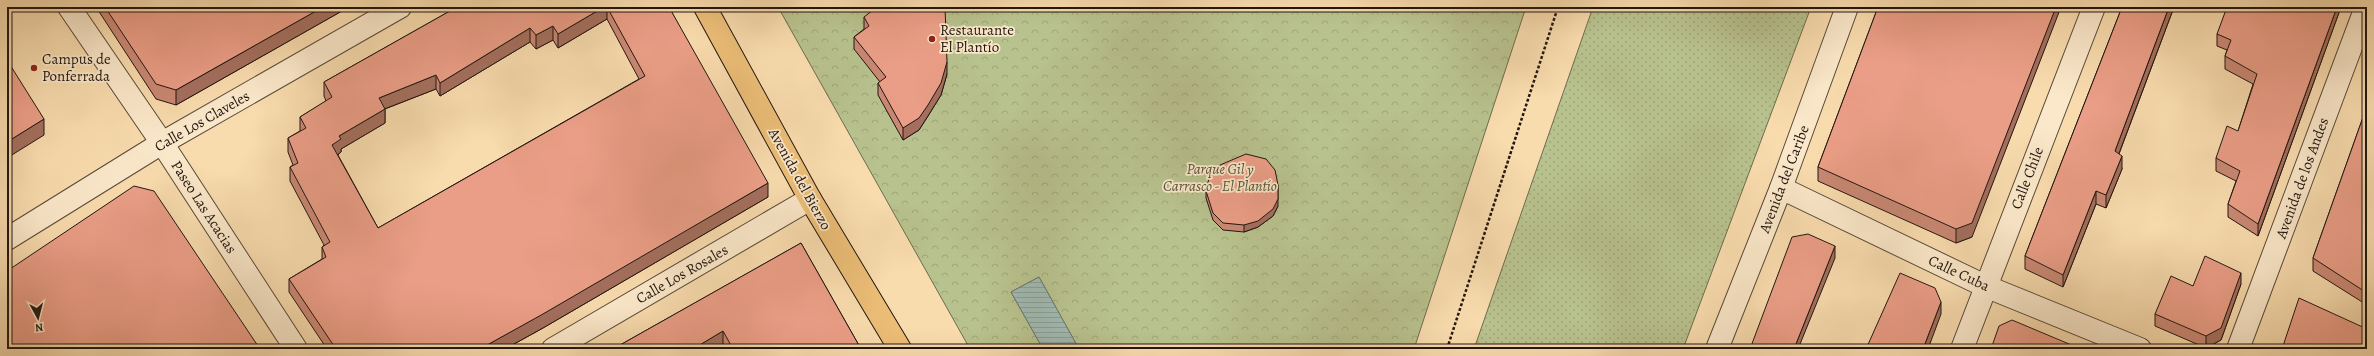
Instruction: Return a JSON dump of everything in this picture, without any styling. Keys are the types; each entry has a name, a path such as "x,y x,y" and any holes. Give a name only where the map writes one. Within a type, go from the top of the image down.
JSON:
{"main road":[{"name":"Avenida del Bierzo","path":"705,7 810,199 900,349"}],"street":[{"name":"Paseo Las Acacias","path":"69,7 162,143 296,349"},
{"name":"Calle Los Claveles","path":"7,239 162,143 400,7"},
{"name":"Avenida del Caribe","path":"1717,349 1781,188 1846,7"},
{"name":"Calle Chile","path":"1962,349 1985,286 2094,7"},
{"name":"Avenida de los Andes","path":"2238,349 2366,7"},
{"name":"Calle Cuba","path":"1781,188 1985,286 2140,349"},
{"name":"Calle Los Rosales","path":"553,349 810,199"}],"path":[{"path":"1447,349 1558,7"}],"green space":[{"name":"Parque Gil y Carrasco - El Plantío","path":"778,7 1526,7 1414,349 1079,349 1039,277 1011,292 1043,349 970,349"},
{"path":"1593,7 1811,7 1683,349 1474,349"}],"water":[{"path":"1039,277 1079,349 1043,349 1011,292"}],"building":[{"path":"105,7 323,7 176,90 156,84"},
{"path":"457,7 604,7 558,34 553,26 536,35 530,28 440,83 436,75 379,98 385,109 339,136 341,139 332,145 378,228 645,76 607,7 669,7 768,183 480,349 336,349 289,279 326,257 322,247 330,242 290,167 298,163 288,138 306,128 300,117 332,97 324,82"},
{"path":"877,7 945,7 947,62 941,83 919,118 903,128 878,83 886,77 854,37 869,26 864,17"},
{"path":"1878,7 2056,7 1972,223 1956,229 1818,167"},
{"path":"2122,7 2169,7 2115,151 2122,156 2106,195 2096,191 2063,275 2025,256"},
{"path":"2227,7 2337,7 2258,224 2228,204 2240,171 2216,158 2227,126 2238,131 2257,74 2225,56 2231,40 2217,34"},
{"path":"7,60 44,119 7,142"},
{"path":"2367,106 2367,293 2313,258"},
{"path":"1246,154 1266,159 1275,170 1278,185 1278,199 1273,209 1258,221 1244,225 1223,223 1213,213 1206,191 1209,178 1220,165"},
{"path":"134,186 154,191 260,349 11,349 7,344 7,271"},
{"path":"1808,234 1835,246 1794,349 1750,349 1792,237"},
{"path":"801,243 861,349 733,349 723,331 693,349 613,349"},
{"path":"2205,256 2241,273 2221,328 2206,336 2155,314 2171,276 2193,286"},
{"path":"1900,273 1935,288 1941,302 1923,349 1866,349"},
{"path":"2299,298 2367,329 2367,349 2282,349"},
{"path":"2012,320 2081,349 1991,349 1999,326"}],"place":[{"name":"Restaurante El Plantío","path":"932,39"},
{"name":"Campus de Ponferrada","path":"34,68"}]}
